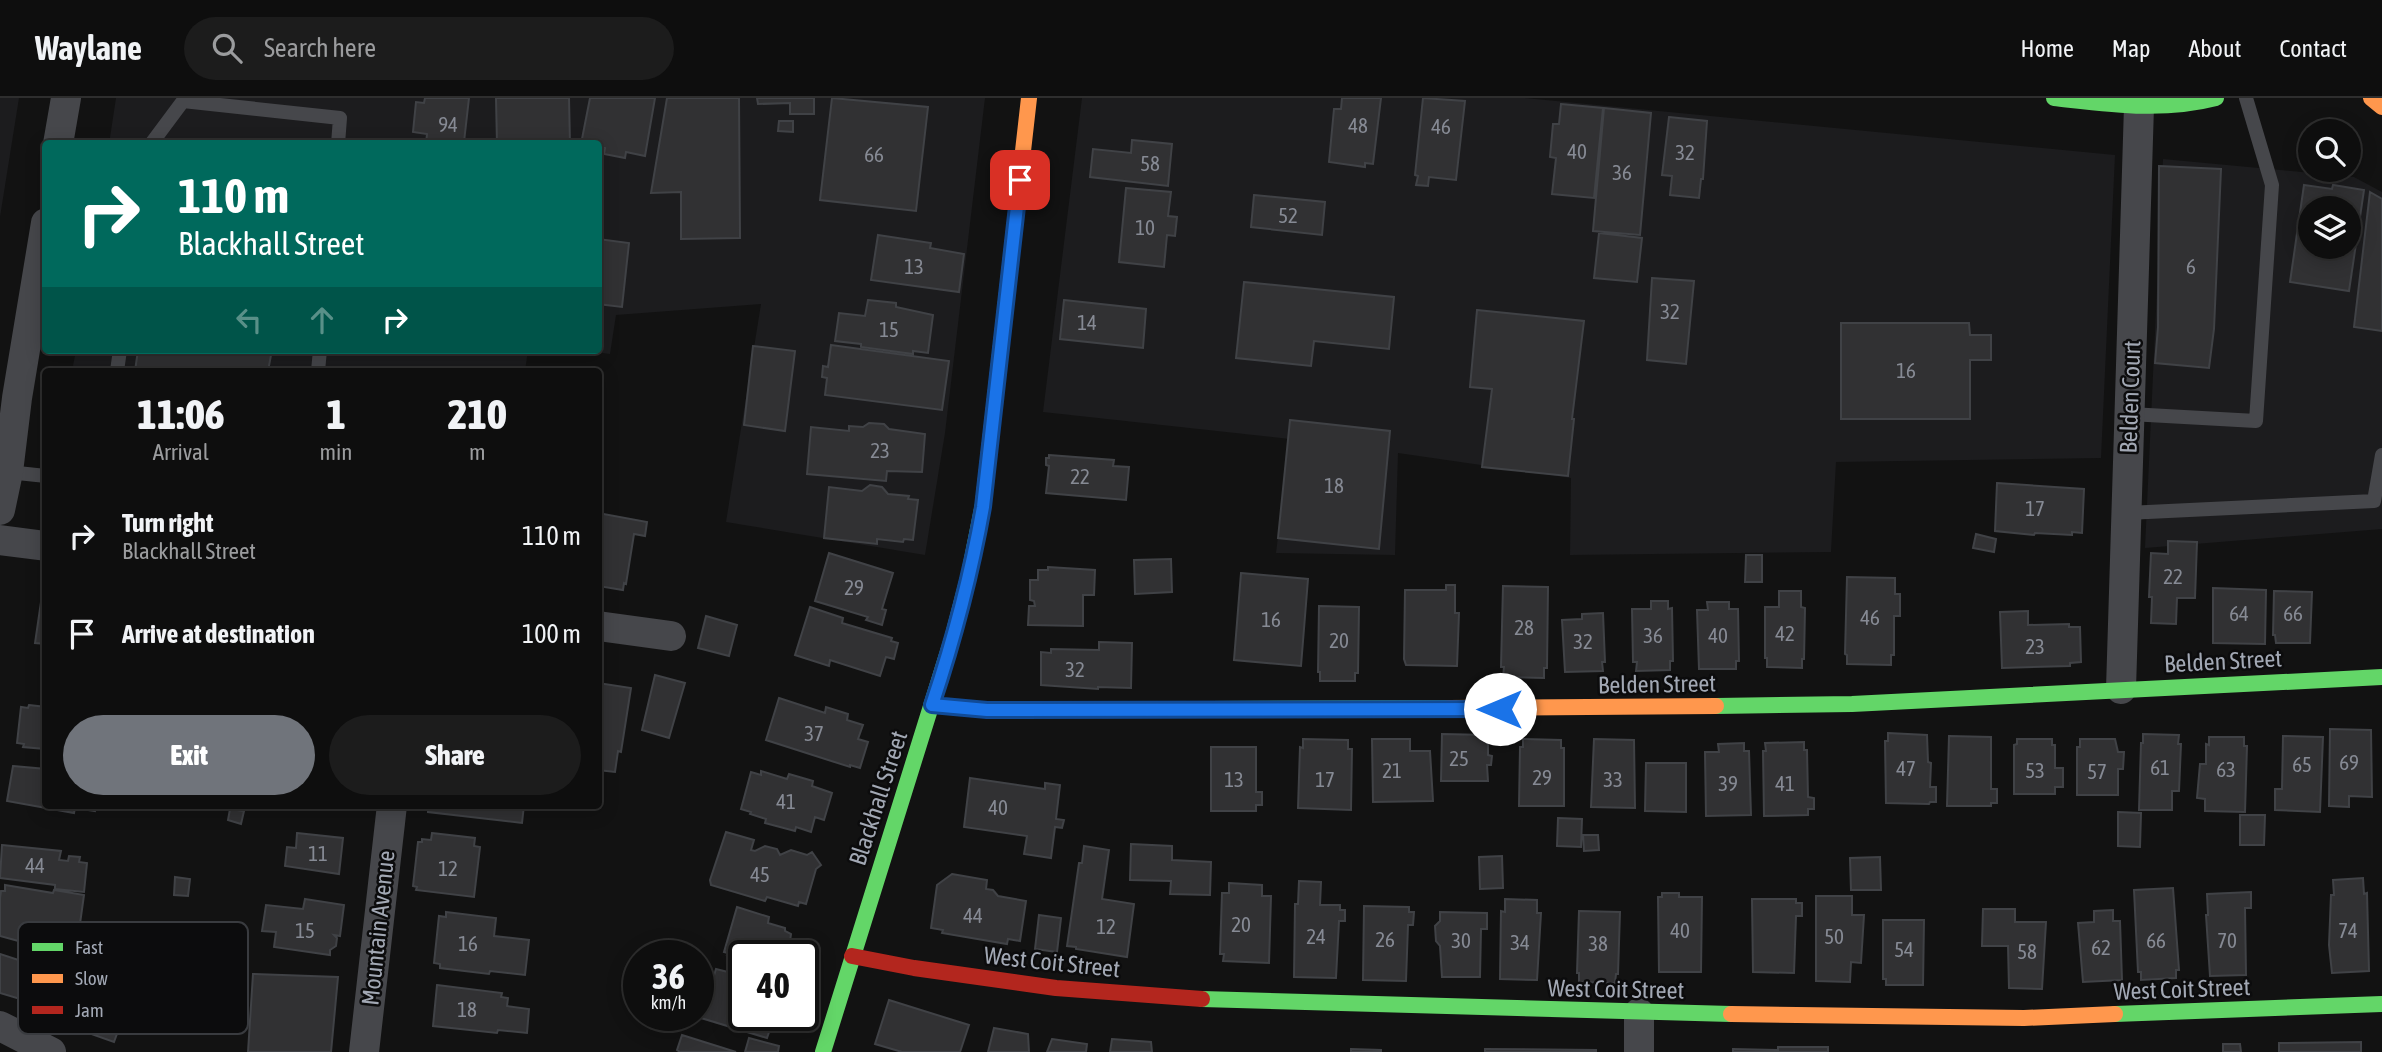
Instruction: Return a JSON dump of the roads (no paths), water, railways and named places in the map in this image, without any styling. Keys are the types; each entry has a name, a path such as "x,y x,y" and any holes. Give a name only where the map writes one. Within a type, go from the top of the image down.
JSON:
{"street":[{"path":"59,140 66,98"},
{"name":"Blackhall Street","path":"823,1052 961,612 974,559 983,507 1029,98"},
{"path":"2054,98 2168,108 2194,105 2216,98"},
{"path":"2371,98 2382,107"},
{"name":"Belden Court","path":"2121,689 2139,106"},
{"path":"0,510 8,472 9,396 42,242"},
{"path":"0,540 42,546"},
{"path":"602,627 671,636"},
{"name":"Belden Street","path":"932,705 987,710 1595,708 1852,704 2382,677"},
{"name":"Mountain Avenue","path":"364,1052 392,809"},
{"name":"West Coit Street","path":"852,956 914,968 1056,988 1124,993 1217,999 1639,1013 2024,1018 2382,1004"},
{"path":"1639,1013 1639,1052"},
{"path":"0,1026 51,1052"}],"lane":[{"path":"2130,414 2256,421 2272,185 2246,98"},
{"path":"154,140 183,101 340,118 338,140"},
{"path":"2127,513 2374,501 2382,455"},
{"path":"8,472 42,476"}]}
